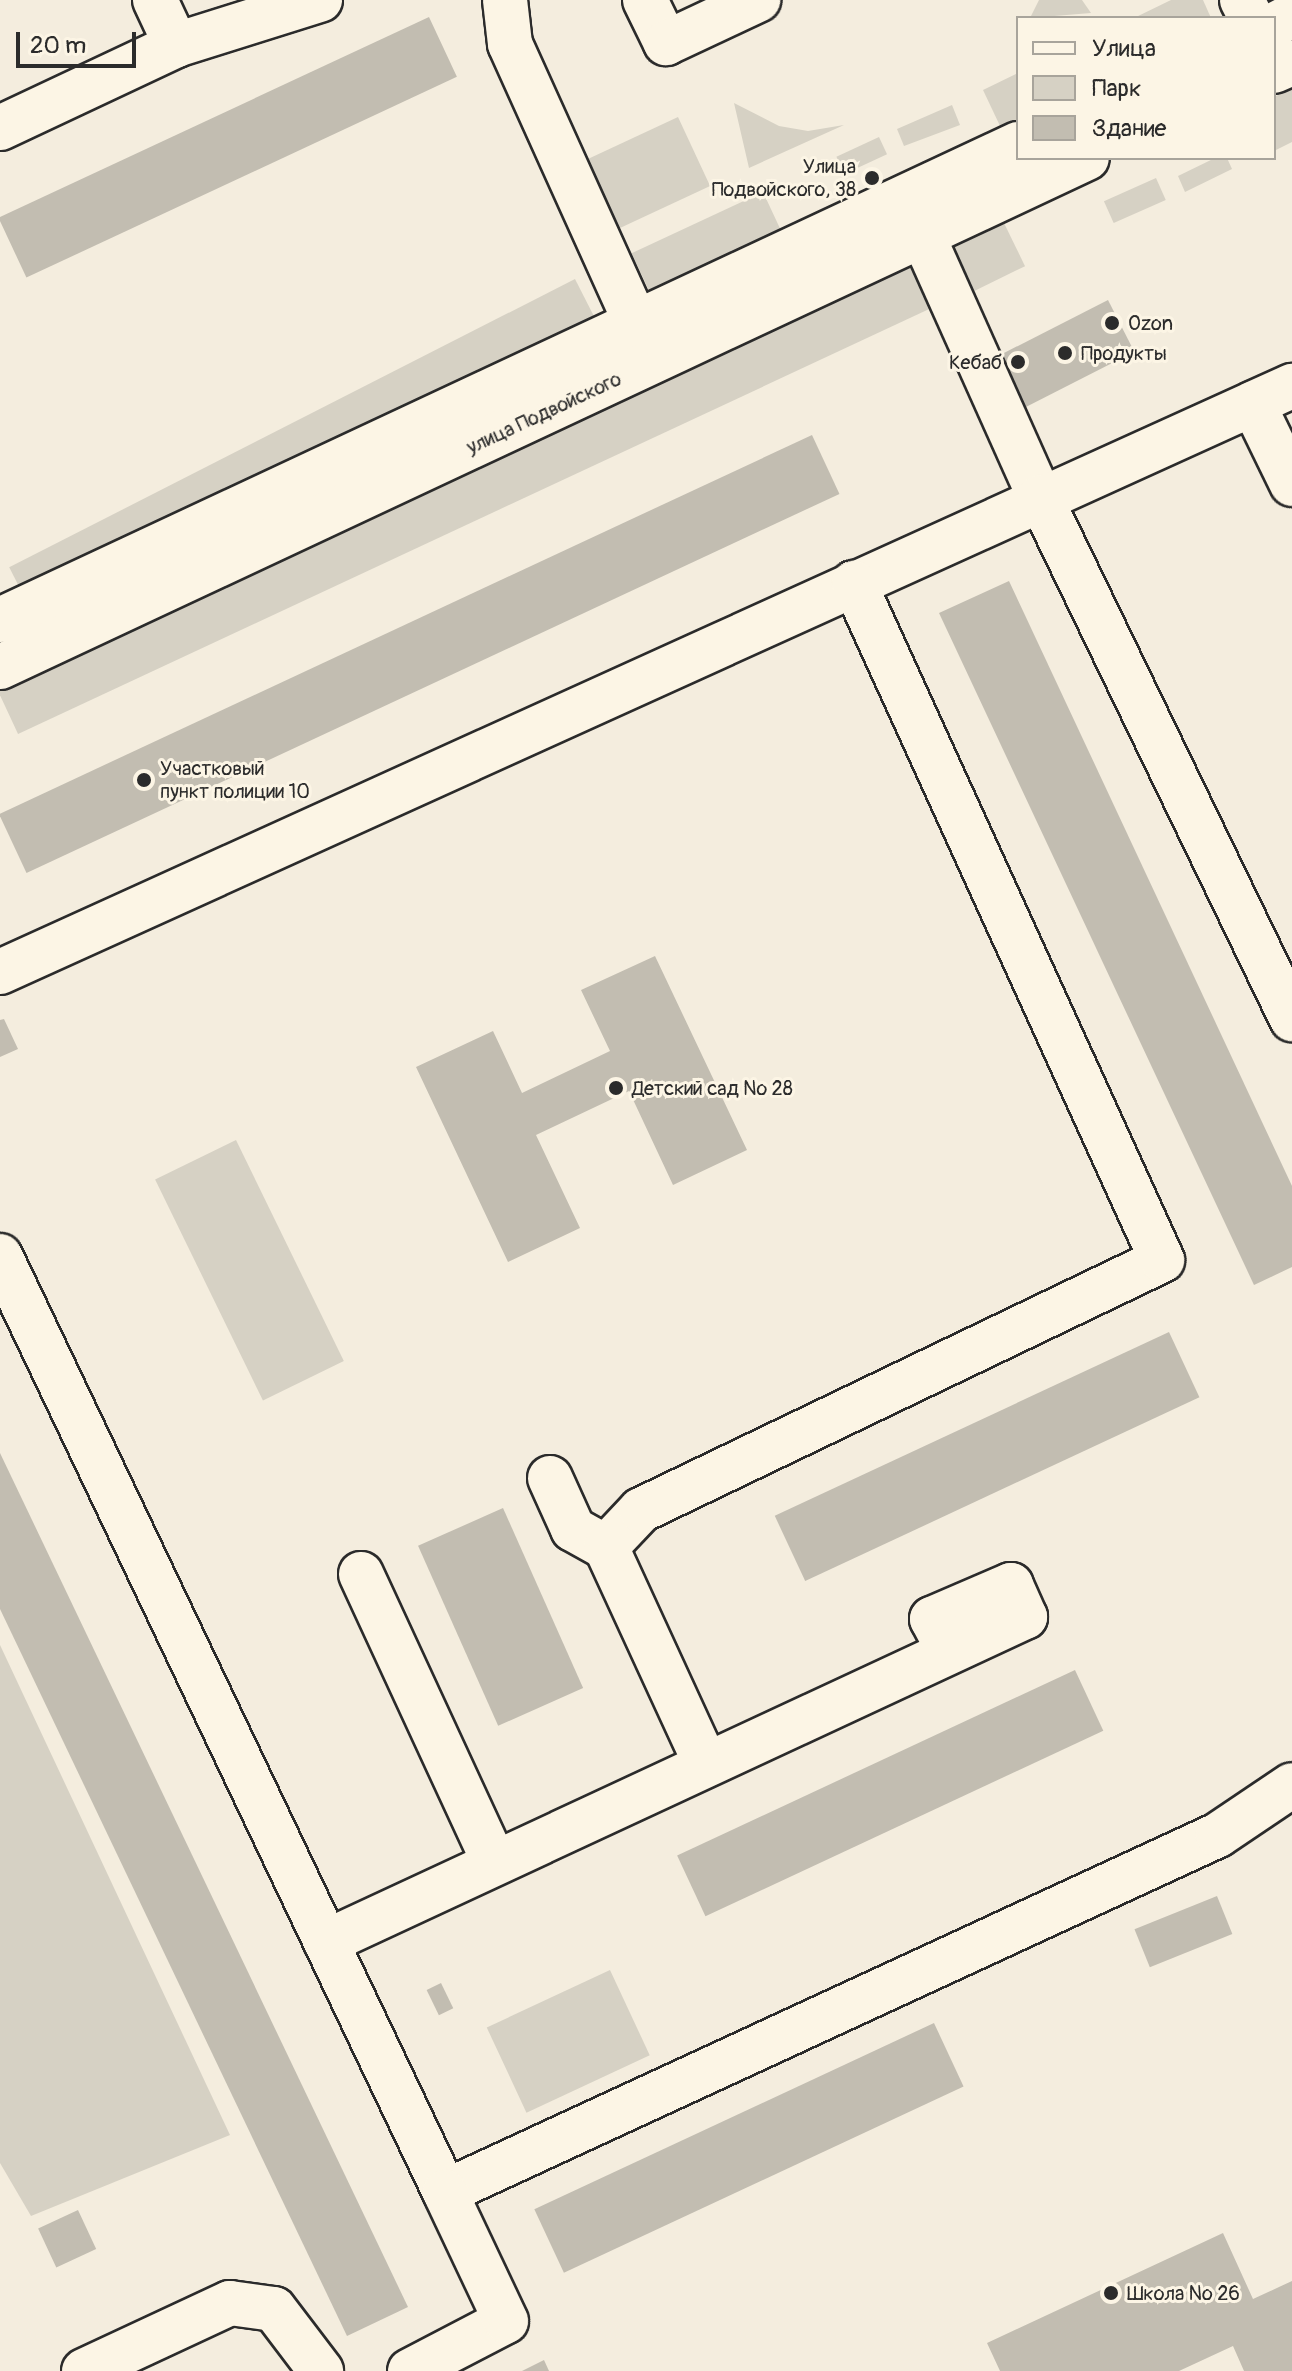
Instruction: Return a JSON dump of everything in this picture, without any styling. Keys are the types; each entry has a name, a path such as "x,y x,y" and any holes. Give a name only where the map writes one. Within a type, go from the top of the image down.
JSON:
{"street":[{"path":"155,0 176,45"},
{"path":"0,128 176,45 320,0"},
{"path":"505,0 510,44 636,323"},
{"path":"645,0 666,43 758,0"},
{"name":"улица Подвойского","path":"0,667 914,216 1016,145"},
{"name":"улица Подвойского","path":"0,620 636,323 914,216 1081,160"},
{"path":"914,216 1040,497 1292,1019"},
{"path":"0,972 1040,497 1273,395 1292,484"},
{"path":"606,1547 641,1510 1162,1260 854,583"},
{"path":"0,1256 506,2321 410,2371"},
{"path":"550,1478 573,1529 606,1547 706,1764"},
{"path":"361,1574 494,1862"},
{"path":"326,1942 949,1651"},
{"path":"445,2192 1218,1835 1292,1785"},
{"path":"84,2371 230,2303 274,2309 321,2371"}],"green space":[{"path":"1039,0 1082,0 1091,13 1054,16 1031,16"},
{"path":"1171,0 1203,0 1210,16 1138,16"},
{"path":"1016,74 1016,121 1001,128 983,90"},
{"path":"1292,88 1292,142 1276,150 1276,96"},
{"path":"734,103 779,126 808,131 844,125 749,168"},
{"path":"952,105 960,125 904,146 897,129"},
{"path":"678,117 710,186 619,228 587,159"},
{"path":"879,137 887,154 844,174 836,157"},
{"path":"1211,160 1228,160 1232,169 1185,192 1178,176"},
{"path":"1156,178 1166,200 1114,223 1104,201"},
{"path":"763,192 781,230 649,291 632,253"},
{"path":"1004,223 1025,266 974,291 953,248"},
{"path":"919,262 939,305 18,734 0,691"},
{"path":"575,279 594,316 28,605 9,567"},
{"path":"236,1140 344,1361 263,1401 155,1179"},
{"path":"0,1645 230,2135 31,2216 0,2163"},
{"path":"610,1970 650,2055 526,2113 487,2027"}],"building":[{"path":"429,17 457,77 26,278 0,217"},
{"name":"Продукты","path":"1108,300 1134,352 1023,408 997,357"},
{"path":"812,435 839,494 27,873 0,814"},
{"path":"1009,581 1292,1186 1292,1267 1254,1285 939,613"},
{"path":"655,956 747,1150 673,1185 629,1091 536,1135 580,1228 508,1262 416,1067 493,1031 522,1093 610,1051 581,990"},
{"path":"4,1019 18,1049 0,1057 0,1020"},
{"path":"1169,1332 1199,1397 805,1581 775,1516"},
{"path":"0,1453 408,2307 347,2336 0,1609"},
{"path":"503,1508 583,1688 498,1726 418,1546"},
{"path":"1075,1670 1103,1731 705,1916 677,1856"},
{"path":"1217,1896 1232,1934 1150,1967 1134,1929"},
{"path":"441,1983 453,2008 439,2015 427,1990"},
{"path":"934,2023 964,2086 564,2273 534,2209"},
{"path":"78,2210 96,2249 56,2268 38,2229"},
{"path":"1223,2233 1253,2299 1292,2281 1292,2371 1244,2371 1233,2346 1179,2371 1000,2371 987,2343"},
{"path":"544,2360 549,2371 522,2371"}],"place":[{"name":"Улица Подвойского, 38","path":"872,178"},
{"name":"Ozon","path":"1112,323"},
{"name":"Продукты","path":"1065,353"},
{"name":"Кебаб","path":"1018,362"},
{"name":"Участковый пункт полиции 10","path":"144,780"},
{"name":"Детский сад № 28","path":"616,1088"},
{"name":"Школа № 26","path":"1111,2293"}]}
